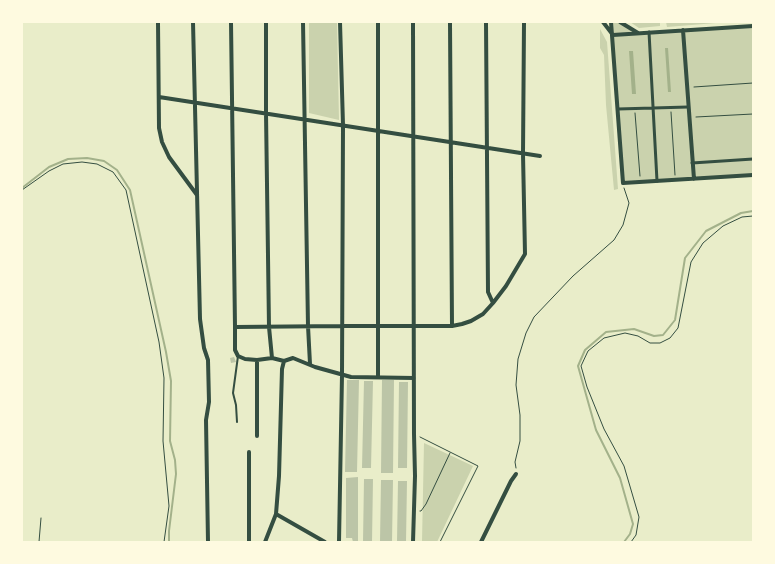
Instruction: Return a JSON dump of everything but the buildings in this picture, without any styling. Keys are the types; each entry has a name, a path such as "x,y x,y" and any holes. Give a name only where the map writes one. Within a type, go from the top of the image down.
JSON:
{"street":[{"path":"158,22 159,128 162,142 169,158 197,196"},
{"path":"193,22 200,319 204,348 208,360 209,395 206,432 208,542"},
{"path":"231,22 235,350 238,356 245,359 257,360 272,358 284,361 293,358 351,377 378,376 414,378"},
{"path":"266,22 269,327 272,358"},
{"path":"303,22 308,326 310,364"},
{"path":"339,542 342,374 342,125 340,22"},
{"path":"378,22 378,376"},
{"path":"413,22 415,476 413,542"},
{"path":"450,22 452,326"},
{"path":"486,22 488,292 494,303"},
{"path":"235,327 452,326 471,321 483,314 494,303 525,254 523,154 524,22"},
{"path":"603,22 613,35"},
{"path":"611,22 623,183 753,175"},
{"path":"620,22 638,33"},
{"path":"613,35 753,26"},
{"path":"683,30 694,179"},
{"path":"649,32 657,181"},
{"path":"159,97 540,156"},
{"path":"618,110 688,107"},
{"path":"692,162 753,159"},
{"path":"257,360 257,436"},
{"path":"265,542 276,514 279,476 282,369 284,361"},
{"path":"249,452 249,542"},
{"path":"481,542 511,481 516,474"},
{"path":"276,514 325,542"}],"lane":[{"path":"737,27 740,22"},
{"path":"237,422 236,405 233,393 238,356"}],"path":[{"path":"687,88 753,83"},
{"path":"670,107 675,180"},
{"path":"635,109 640,182"},
{"path":"689,117 753,114"},
{"path":"22,190 56,167 63,164 82,162 97,164 113,172 126,190 159,342 164,378 163,441 169,506 164,542"},
{"path":"516,474 515,462 520,441 520,415 516,385 518,359 526,333 534,317 573,276 614,240 623,225 629,203 624,192 623,183"},
{"path":"631,542 636,535 639,517 624,466 604,429 587,388 581,366 588,351 604,338 625,333 638,336 650,343 660,343 670,338 678,328 692,262 703,243 723,226 742,217 753,216"},
{"path":"414,434 478,466 440,542"},
{"path":"413,511 421,512 451,453"},
{"path":"39,542 41,518"}],"shaded area":[{"path":"309,22 337,22 339,120 309,113"},
{"path":"611,22 620,22 638,33 753,26 753,175 623,183"},
{"path":"630,22 660,22 660,26 639,28"},
{"path":"666,22 728,22 667,27"},
{"path":"600,29 607,42 618,189 614,190 606,105 604,55 600,48"},
{"path":"665,48 668,48 671,92 668,92"},
{"path":"629,51 633,51 636,94 632,94"},
{"path":"424,443 473,466 437,542 422,542"}],"waterway":[{"path":"22,188 49,167 68,159 87,158 104,161 117,170 130,190 171,381 170,441 175,460 176,474 169,542"},
{"path":"624,542 630,534 633,524 620,478 596,430 578,366 585,350 606,332 634,329 654,336 663,335 675,320 685,258 706,231 741,213 753,211"}]}
